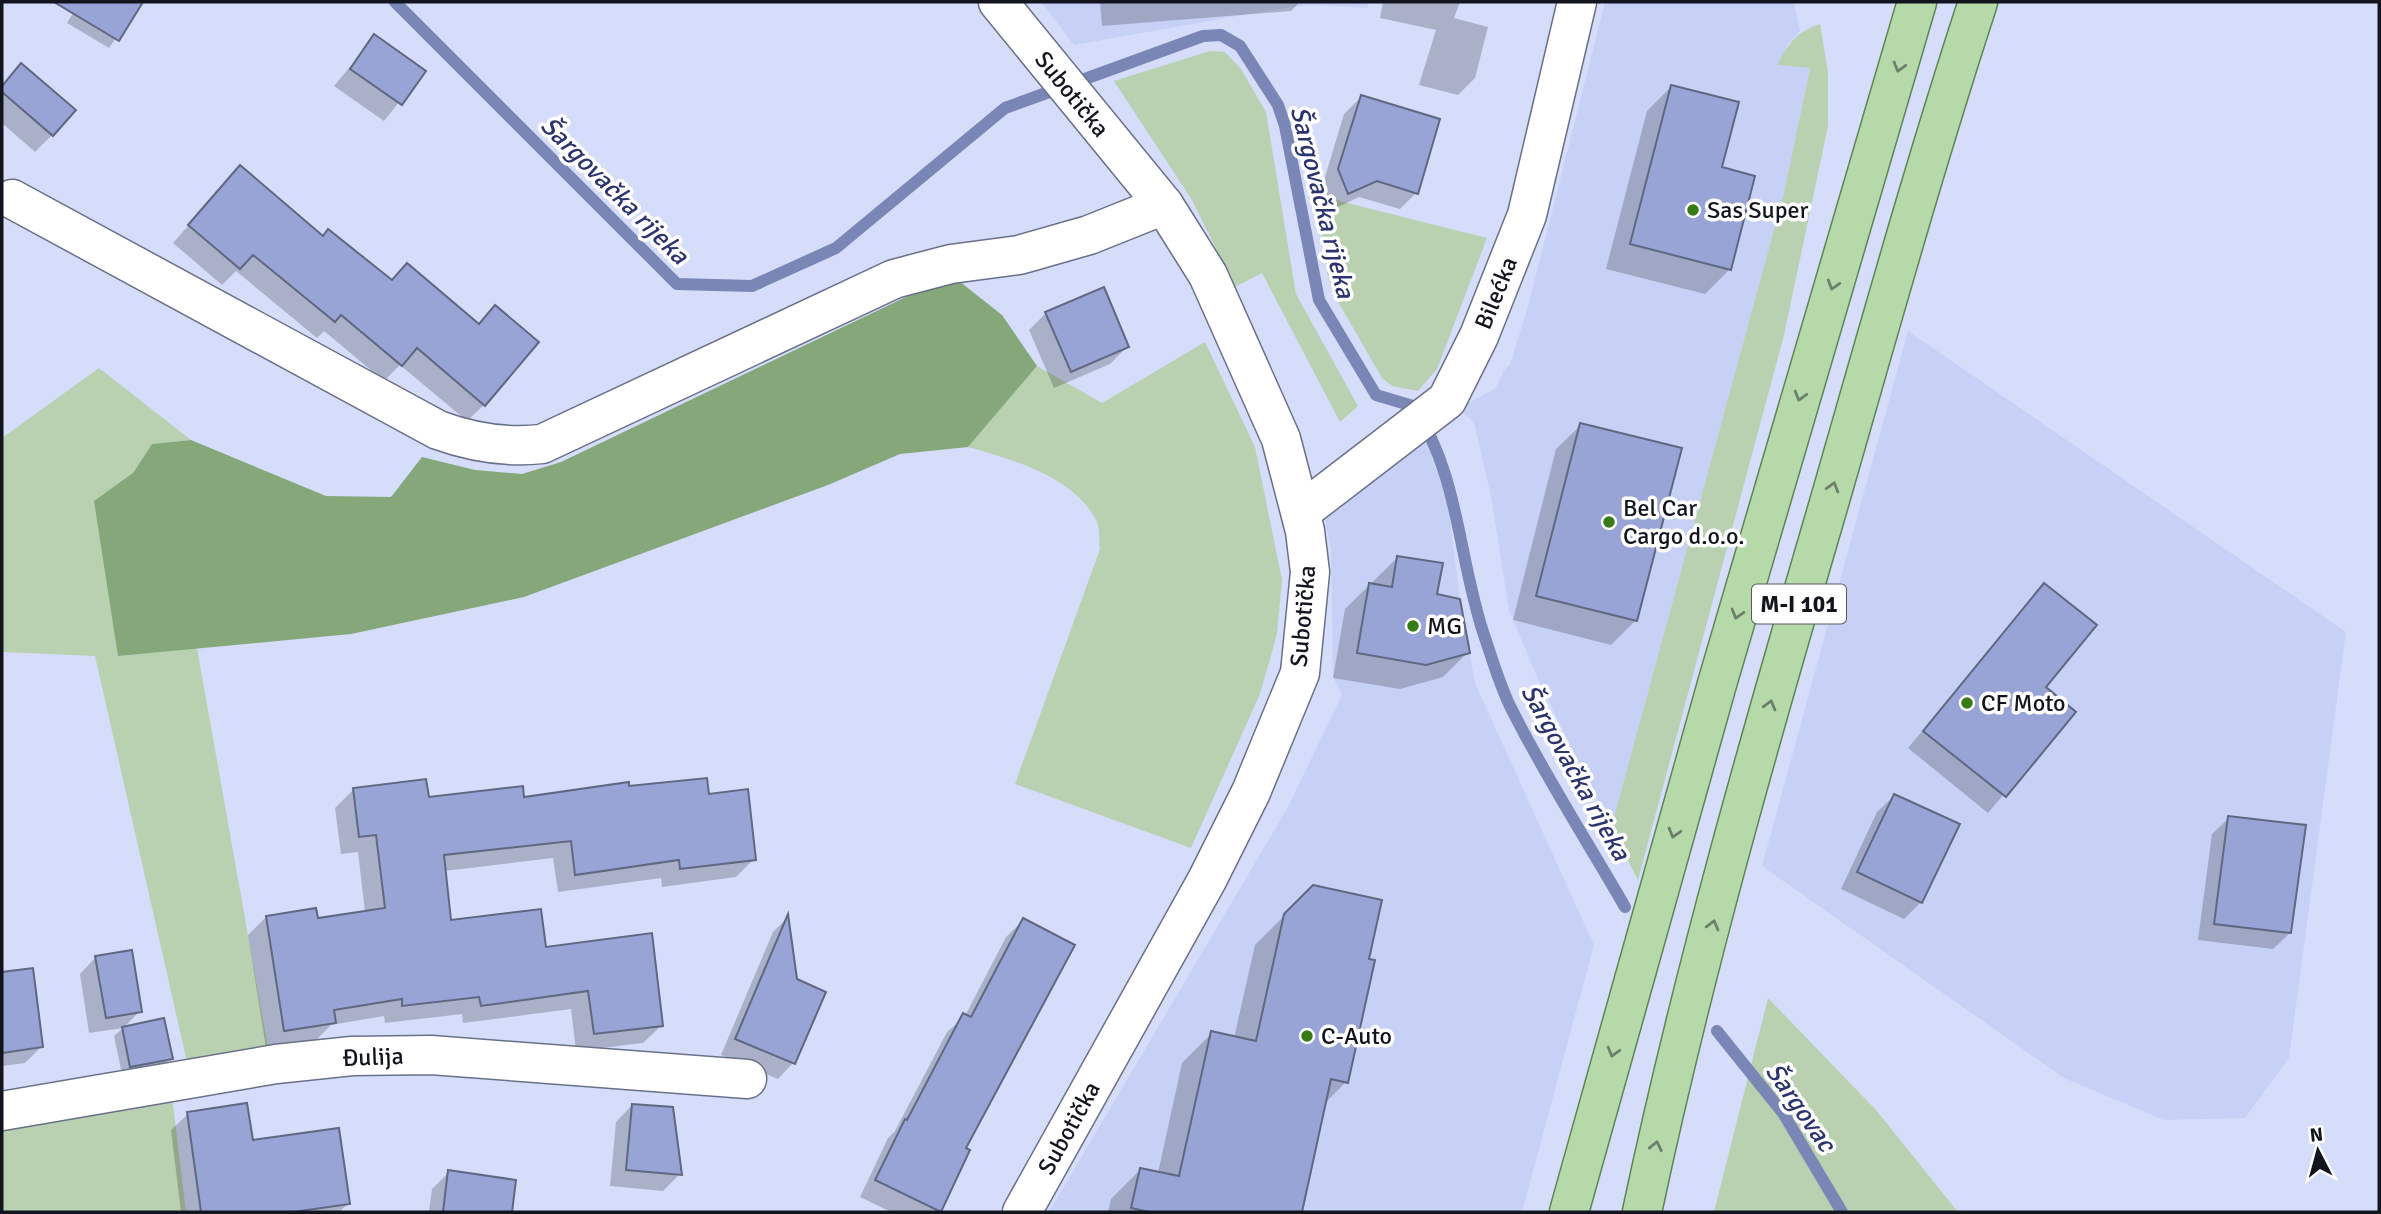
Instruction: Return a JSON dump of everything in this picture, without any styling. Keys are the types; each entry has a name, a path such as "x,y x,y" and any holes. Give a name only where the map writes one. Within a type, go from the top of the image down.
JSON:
{"main road":[{"name":"M-I 101","path":"1569,1212 1720,671 1917,2"},
{"name":"M-I 101","path":"1642,1212 1658,1135 1772,698 1939,121 1978,2"}],"street":[{"name":"Subotička","path":"998,2 1164,205 1208,275 1281,439 1300,512 1310,572 1300,673 1251,792 1207,880 1022,1212"},
{"name":"Bilećka","path":"1300,512 1447,400 1479,336 1527,215 1577,2"},
{"path":"12,199 438,430 460,438 518,446 542,444 894,279 951,264 1019,255 1088,235 1164,205"},
{"name":"Đulija","path":"2,1111 276,1064 352,1056 431,1055 747,1079"}],"shaded area":[{"path":"1041,2 1369,2 1368,8 1310,5 1271,10 1074,45"},
{"path":"1605,2 1794,2 1800,31 1788,44 1778,65 1810,67 1784,193 1611,828 1537,677 1509,610 1491,496 1474,423 1459,408 1496,388 1504,370 1510,365 1529,303"},
{"path":"1908,331 2346,632 2289,1058 2245,1118 2164,1120 2064,1078 1762,866"},
{"path":"1424,433 1434,466 1445,482 1460,599 1475,683 1594,945 1522,1212 1049,1212 1288,807 1342,695 1333,677 1331,548 1324,516"}],"green space":[{"path":"1820,24 1828,72 1828,126 1784,335 1638,880 1611,828 1784,193 1810,68 1777,65 1794,39"},
{"path":"1210,51 1225,52 1241,69 1266,112 1296,294 1358,406 1340,422 1262,273 1235,287 1192,200 1114,81"},
{"path":"1316,195 1487,238 1437,369 1418,391 1392,386 1382,378 1333,293 1327,273"},
{"path":"959,281 1002,315 1037,366 968,447 900,454 828,485 524,597 351,634 118,656 94,501 133,473 152,444 191,440 326,496 391,497 422,457 475,470 522,474 561,462 910,295"},
{"path":"1205,342 1255,447 1282,580 1277,634 1260,694 1191,848 1015,784 1100,549 1099,528 1087,506 1058,482 1022,464 968,447 1037,366 1102,403"},
{"path":"99,368 191,440 152,444 133,473 118,656 197,648 268,1048 187,1062 95,656 2,652 2,438"},
{"path":"1768,998 1876,1110 1958,1212 1714,1212"},
{"path":"172,1096 186,1212 3,1212 2,1127"}],"building":[{"path":"54,2 143,2 119,41"},
{"path":"374,34 426,71 402,105 350,69"},
{"path":"21,63 76,110 53,136 2,92 2,86"},
{"name":"Sas Super","path":"1671,85 1739,102 1722,167 1755,176 1731,270 1630,244"},
{"path":"1361,95 1440,119 1418,194 1377,181 1348,194 1338,169"},
{"path":"240,165 323,236 328,229 392,280 407,263 479,324 495,305 539,342 485,406 417,348 402,366 341,315 335,322 253,255 240,269 188,225"},
{"path":"1104,287 1129,347 1071,372 1045,312"},
{"name":"Bel Car Cargo d.o.o.","path":"1580,423 1682,448 1637,621 1536,596"},
{"name":"MG","path":"1397,556 1443,563 1437,594 1460,599 1470,653 1426,665 1357,653 1369,583 1392,587"},
{"path":"2044,583 2097,625 2046,687 2076,712 2006,797 1923,731"},
{"path":"707,778 709,794 748,789 756,860 680,869 679,860 575,875 571,841 444,855 451,920 541,909 546,947 652,933 663,1026 594,1034 588,991 481,1006 479,997 402,1006 402,999 334,1010 336,1023 284,1031 266,916 316,908 318,918 385,908 376,835 359,837 353,788 426,779 429,797 523,786 524,797 629,782 629,786"},
{"path":"1894,794 1960,824 1922,903 1857,872"},
{"path":"2228,816 2306,825 2291,933 2214,924"},
{"name":"C-Auto","path":"1313,885 1382,900 1369,959 1375,960 1348,1083 1331,1079 1302,1212 1149,1212 1131,1208 1140,1168 1179,1176 1211,1031 1256,1041 1284,914"},
{"path":"788,914 797,979 826,992 795,1064 735,1039"},
{"path":"1023,918 1075,945 966,1148 970,1150 941,1212 875,1180 963,1013 971,1017"},
{"path":"132,950 142,1012 106,1018 95,956"},
{"path":"33,968 43,1047 2,1053 2,972"},
{"path":"164,1018 173,1059 130,1067 122,1027"},
{"path":"247,1103 253,1140 339,1128 350,1204 293,1212 201,1212 187,1112"},
{"path":"632,1104 673,1107 682,1175 626,1170"},
{"path":"448,1170 516,1180 512,1212 443,1212"}],"waterway":[{"name":"Šargovačka rijeka","path":"395,2 677,284 752,286 836,248 1005,108 1203,36 1221,35 1240,46 1278,105 1285,126 1319,300 1376,395 1413,406 1428,433 1449,489 1476,608 1503,691 1538,758 1625,907"},
{"name":"Šargovac","path":"1717,1031 1783,1113 1842,1212"}],"place":[{"name":"Sas Super","path":"1693,210"},
{"name":"Bel Car Cargo d.o.o.","path":"1609,522"},
{"name":"MG","path":"1413,626"},
{"name":"CF Moto","path":"1967,703"},
{"name":"C-Auto","path":"1307,1036"}]}
